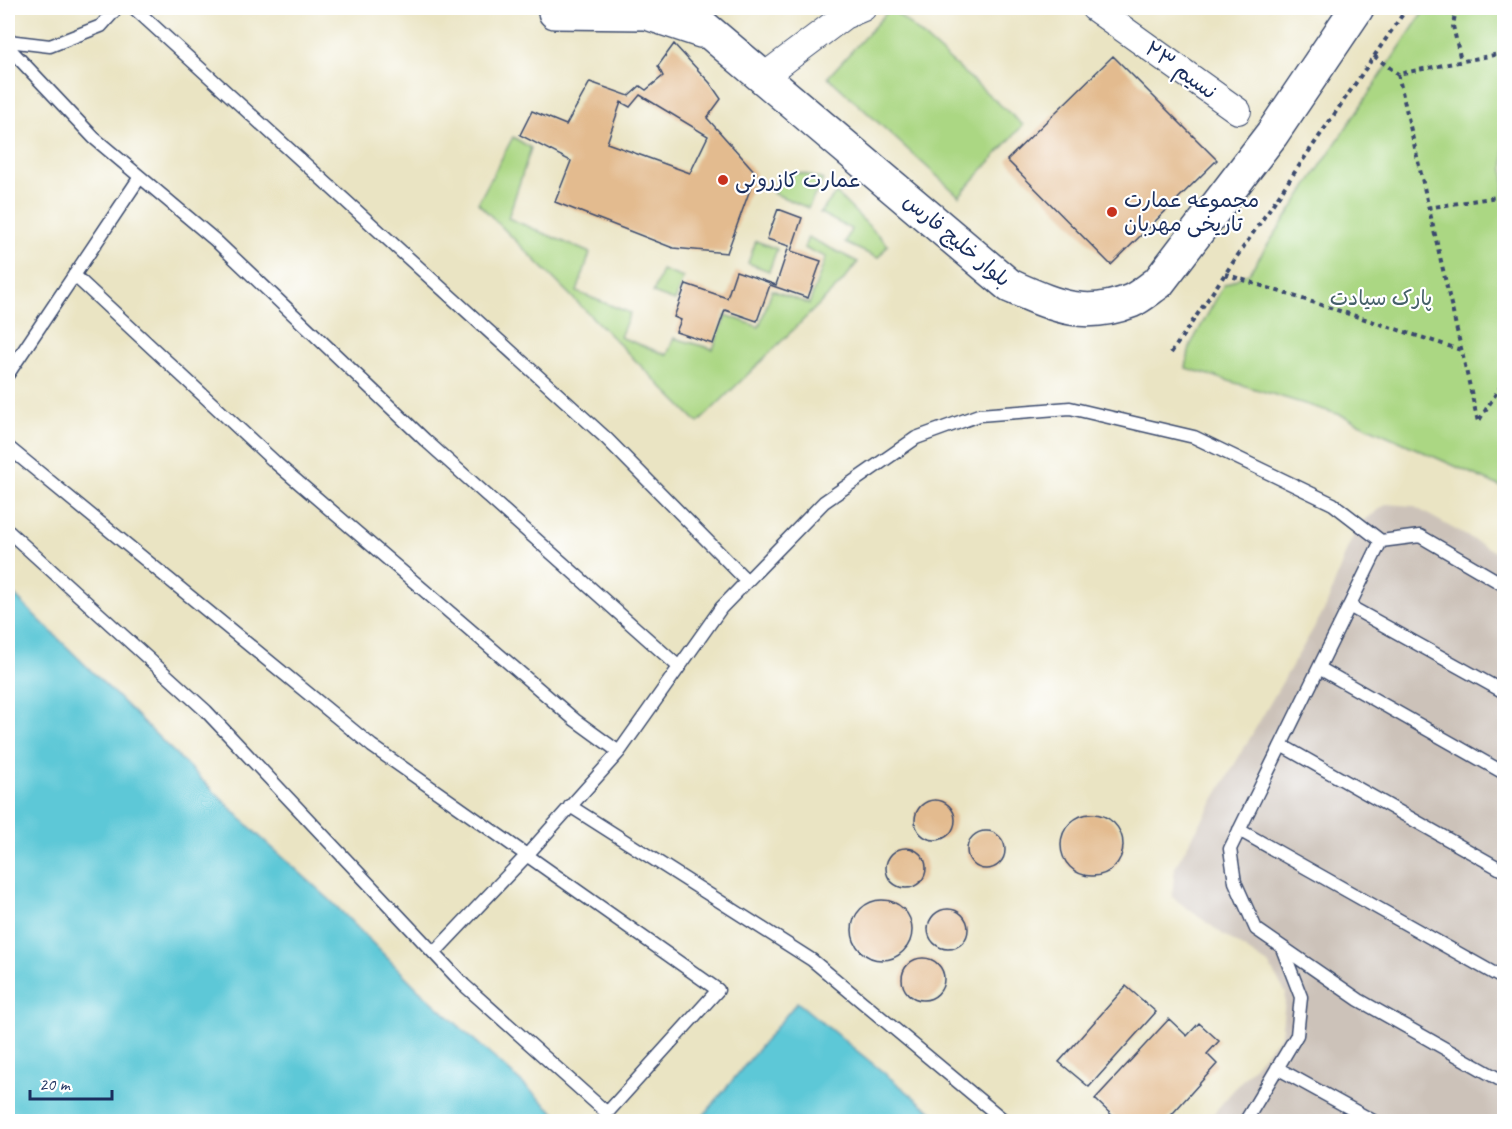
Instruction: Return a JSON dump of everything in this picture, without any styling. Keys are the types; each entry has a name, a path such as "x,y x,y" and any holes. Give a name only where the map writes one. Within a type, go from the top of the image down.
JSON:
{"main road":[{"name":"بلوار خلیج فارس","path":"681,8 1010,286 1048,303 1081,311 1103,309 1132,301 1158,283 1272,134 1357,8"},
{"path":"549,9 647,13 714,36"}],"street":[{"name":"نسیم ۲۳","path":"1095,8 1238,111"},
{"path":"763,77 849,10"}],"lane":[{"path":"8,41 50,46 101,26 117,8"},
{"path":"134,8 607,439 747,581"},
{"path":"8,47 94,138 215,240 425,440 679,667"},
{"path":"8,374 140,177"},
{"path":"74,275 277,464 575,720 619,752"},
{"path":"434,953 527,855 619,752 721,608 824,502 916,438 979,415 1070,408 1194,437 1333,504 1381,542 1420,536 1504,585"},
{"path":"8,447 372,746 718,990 607,1113 464,985 206,711 8,531"},
{"path":"1381,542 1230,849 1235,882 1256,929 1359,1000 1504,1082"},
{"path":"1349,606 1504,692"},
{"path":"1319,668 1504,773"},
{"path":"1281,745 1504,871"},
{"path":"570,806 812,960 1006,1122"},
{"path":"1239,830 1504,979"},
{"path":"1245,1122 1297,1035 1301,997 1282,948"},
{"path":"1277,1068 1375,1122"}],"path":[{"path":"1172,353 1407,8"},
{"path":"1456,8 1453,26 1461,62"},
{"path":"1398,74 1504,52"},
{"path":"1374,56 1398,74 1478,422 1504,381"},
{"path":"1427,208 1497,197 1504,193"},
{"path":"1225,274 1461,350"}],"shaded area":[{"path":"1387,504 1413,506 1504,557 1504,1121 1210,1121 1218,1108 1281,1035 1286,993 1268,964 1172,897 1175,867 1326,607 1347,549 1359,524"}],"green space":[{"path":"891,8 1023,125 959,196 828,77"},
{"name":"پارک سیادت","path":"1426,8 1504,8 1504,488 1341,415 1186,368 1190,346 1224,285 1249,273"},
{"path":"513,137 531,148 508,218 590,253 577,292 630,313 620,337 667,355 674,338 713,349 726,315 759,327 772,290 809,304 826,257 804,248 808,237 858,262 842,282 698,423 478,203"},
{"path":"794,172 823,180 808,208 773,193 777,182"},
{"path":"836,193 888,245 878,258 845,243 851,229 820,213"},
{"path":"756,241 777,249 769,271 748,263"},
{"path":"662,270 683,278 675,301 653,293"}],"water":[{"path":"8,589 257,834 330,900 418,989 564,1121 8,1121"},
{"path":"797,1002 943,1121 699,1121"}],"building":[{"path":"674,44 710,83 721,99 707,118 756,173 727,253 673,248 555,202 571,161 520,135 532,111 566,125 590,82 629,96 640,86 646,90 663,76 658,66","holes":["640,95 708,136 690,173 607,143 621,102 630,107"]},
{"name":"مجموعه عمارت تاریخی مهربان","path":"1113,56 1217,160 1111,265 1007,160"},
{"path":"778,209 802,218 791,251 821,261 808,298 770,285 757,321 725,310 713,344 676,332 681,320 674,317 686,284 727,298 736,271 776,285 789,246 767,239"},
{"path":"935,800 943,801 949,806 954,812 954,828 949,834 943,839 935,840 927,839 921,834 916,828 915,820 916,812 921,806 927,801"},
{"path":"1092,814 1104,816 1114,823 1121,833 1123,845 1121,857 1114,867 1104,874 1092,876 1080,874 1070,867 1063,857 1061,845 1063,833 1070,823 1080,816"},
{"path":"986,831 1000,836 1005,850 1000,864 986,869 972,864 967,850 972,836"},
{"path":"906,848 914,849 920,854 925,860 925,876 920,882 914,887 906,888 898,887 892,882 887,876 886,868 887,860 892,854 898,849"},
{"path":"882,900 899,905 907,913 912,930 907,947 899,955 882,960 865,955 857,947 852,930 857,913 865,905"},
{"path":"948,909 962,915 968,929 962,943 948,949 934,943 928,929 934,915"},
{"path":"923,958 938,964 944,979 938,994 923,1000 908,994 902,979 908,964"},
{"path":"1126,986 1156,1012 1089,1087 1059,1062"},
{"path":"1169,1019 1187,1036 1199,1023 1219,1041 1207,1054 1217,1064 1165,1122 1119,1122 1095,1099"}],"place":[{"name":"عمارت کازرونی","path":"723,180"},
{"name":"مجموعه عمارت تاریخی مهربان","path":"1112,212"}]}
